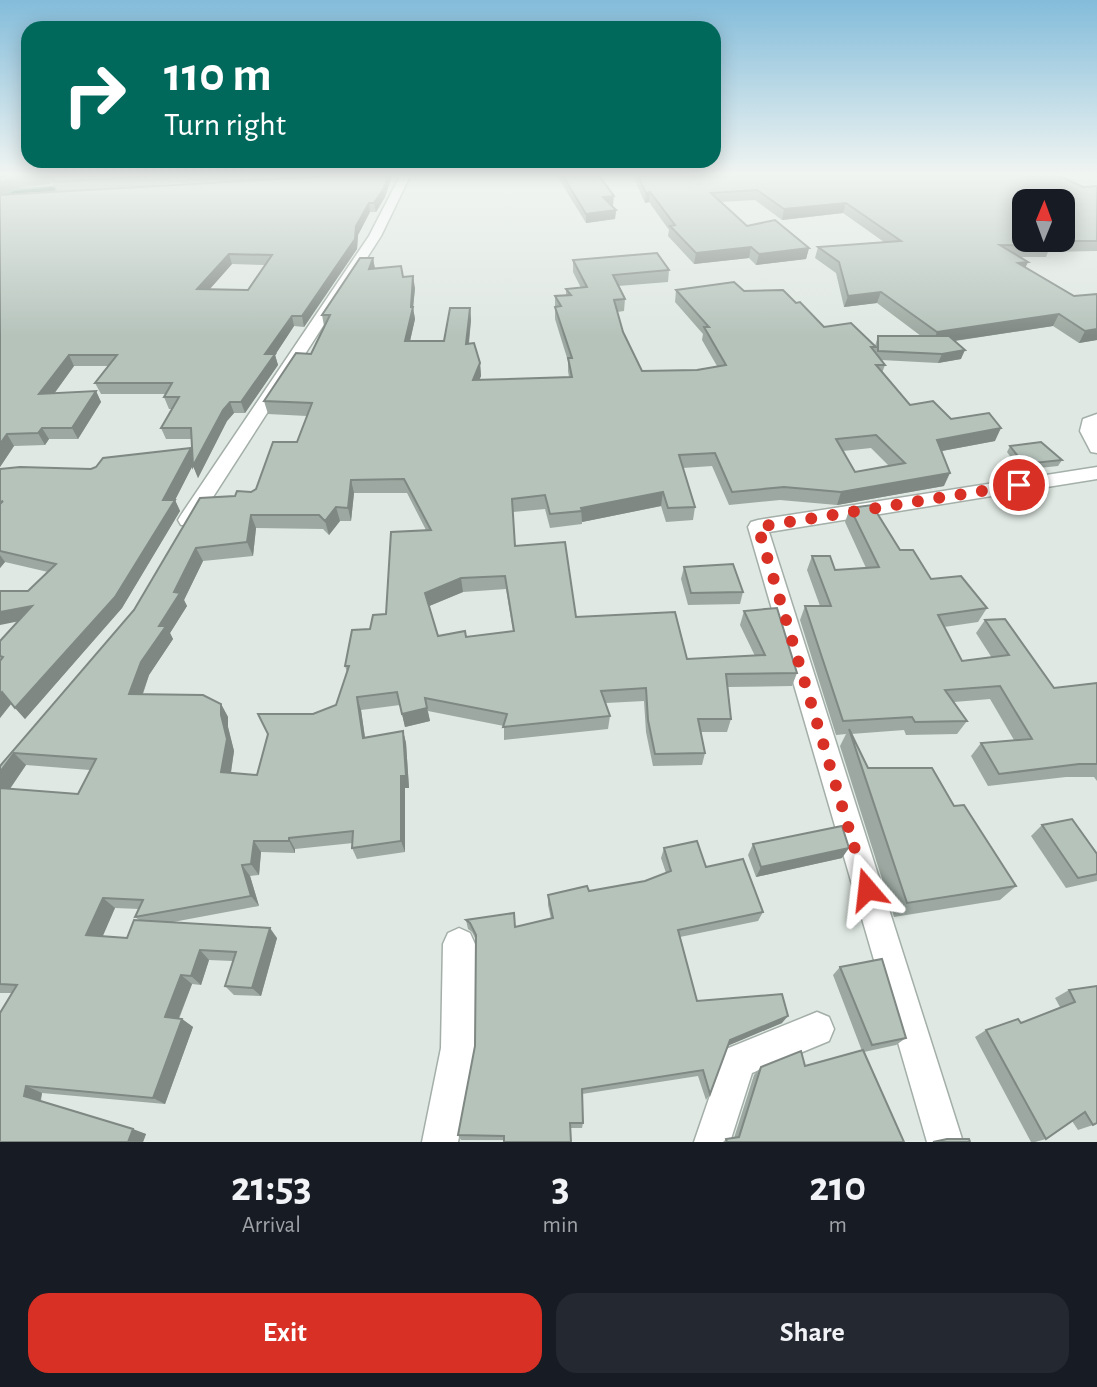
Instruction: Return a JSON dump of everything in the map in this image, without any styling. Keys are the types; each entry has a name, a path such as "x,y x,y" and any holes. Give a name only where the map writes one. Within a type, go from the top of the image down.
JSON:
{"street":[{"path":"181,532 378,229"},
{"path":"1097,419 1089,423 1089,431 1097,447"},
{"path":"945,1142 758,527 1097,472"},
{"path":"440,1142 458,1048 459,944"},
{"path":"712,1142 738,1061 817,1029"}],"building":[{"path":"0,229 356,229 355,239 302,316 292,316 265,354 275,354 241,402 230,402 223,410 193,466 191,428 161,428 179,397 164,397 172,383 95,383 117,355 69,355 39,394 96,391 72,428 42,428 38,433 7,434 0,444","holes":["229,254 272,255 248,290 197,289"]},
{"path":"673,229 786,229 809,248 759,254 751,247 696,253"},
{"path":"884,229 1012,229 1012,245 1000,245 1028,262 1018,263 1074,296 1097,294 1097,329 1085,331 1059,314 937,332 881,292 848,296 839,262 818,247 901,241"},
{"path":"1075,229 1097,229 1097,241 1075,241"},
{"path":"657,253 669,270 613,275 625,299 614,300 623,332 642,371 697,370 726,365 704,327 709,327 676,290 734,282 744,291 783,290 796,303 800,302 824,327 851,323 876,347 871,347 885,365 876,365 910,405 933,401 951,419 989,413 1001,428 937,440 950,473 841,492 784,487 732,492 715,453 679,455 695,507 668,508 663,492 581,508 582,511 550,514 545,495 512,499 515,546 565,542 576,617 675,612 687,659 765,655 744,611 777,608 797,673 726,674 731,719 698,719 705,753 655,754 648,720 646,688 601,691 610,716 503,727 507,714 425,698 427,708 402,714 397,692 357,697 363,738 403,731 406,776 401,776 401,841 352,848 353,831 289,838 289,841 254,841 251,864 242,865 251,896 135,917 143,900 103,898 86,935 127,938 134,920 270,928 252,988 225,986 236,952 200,950 191,976 181,975 165,1017 182,1019 153,1098 26,1086 24,1096 133,1129 128,1142 0,1142 0,1013 17,985 0,984 0,788 78,794 96,759 14,753 0,772 0,766 134,610 200,498 235,496 237,491 251,492 256,489 273,442 297,442 312,403 264,401 296,353 311,354 330,315 322,315 360,258 373,258 369,269 401,266 403,277 413,276 413,307 405,341 444,341 450,308 470,308 466,344 474,343 480,363 473,380 572,377 568,358 572,358 555,307 561,306 555,296 571,295 566,289 587,287 573,260","holes":["876,435 905,463 855,472 836,439","404,479 431,530 391,532 386,614 373,615 370,629 352,630 345,666 349,666 336,705 313,714 258,714 268,734 257,775 221,772 227,739 221,704 203,695 129,694 141,662 166,626 159,626 180,593 174,592 196,548 247,542 251,515 319,515 325,521 336,507 348,508 351,480","505,576 514,631 466,637 465,631 438,636 425,593 461,578"]},
{"path":"878,336 949,336 965,350 942,354 878,351"},
{"path":"1041,442 1062,460 1024,464 1010,446"},
{"path":"191,448 163,500 175,500 115,597 15,708 2,692 0,694 0,661 3,657 0,656 0,641 32,606 0,612 0,591 28,591 56,564 0,551 0,504 3,501 0,502 0,469 91,469 103,458"},
{"path":"872,505 900,550 913,550 931,579 961,576 987,608 938,615 962,661 1009,655 985,620 1005,619 1054,688 1097,683 1097,764 999,774 981,743 1032,739 1000,686 945,690 967,721 915,722 912,717 843,721 805,606 831,606 812,556 830,556 835,570 879,567 850,508"},
{"path":"733,564 743,592 691,593 684,567"},
{"path":"849,729 868,768 932,768 954,806 964,805 1016,886 907,903"},
{"path":"1072,819 1097,854 1097,874 1078,878 1042,825"},
{"path":"842,826 849,848 761,867 753,844"},
{"path":"697,841 706,867 743,859 763,912 678,930 697,1001 782,994 788,1016 730,1040 710,1094 703,1070 582,1089 583,1123 570,1123 571,1142 504,1142 504,1136 458,1135 475,1046 476,935 466,920 514,913 515,927 553,918 548,895 587,886 589,891 645,881 671,871 664,848"},
{"path":"882,959 906,1038 872,1045 840,967"},
{"path":"1097,986 1097,1123 1093,1125 1085,1112 1046,1139 986,1030 1018,1019 1021,1023 1075,1002 1069,990"},
{"path":"863,1050 904,1142 727,1142 726,1139 739,1137 761,1067 801,1051 805,1066"},
{"path":"969,1139 970,1142 933,1142"}],"route":[{"path":"867,889 758,527 1019,485"}]}
